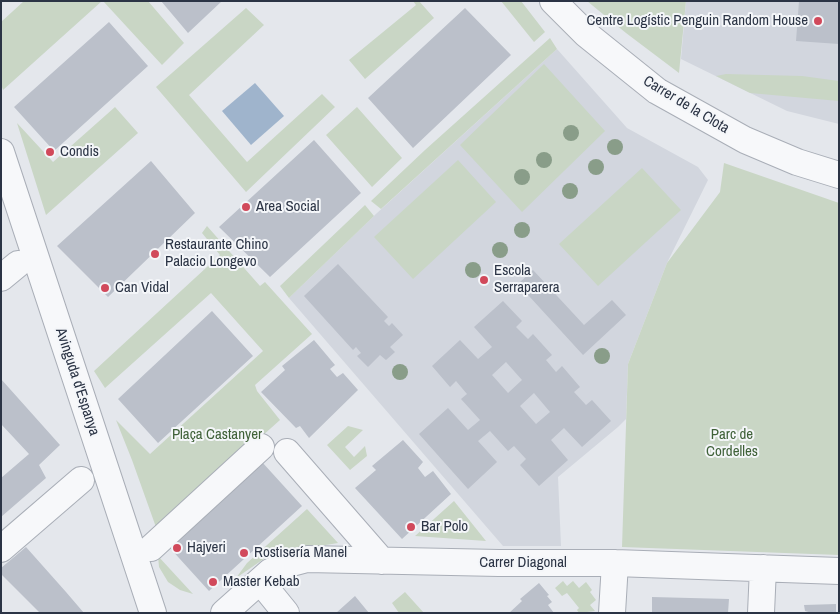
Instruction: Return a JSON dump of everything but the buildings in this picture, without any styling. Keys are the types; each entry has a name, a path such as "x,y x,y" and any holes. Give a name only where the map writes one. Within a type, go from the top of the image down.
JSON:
{"street":[{"name":"Carrer de la Clota","path":"554,1 586,34 657,91 745,140 798,162 839,175"},
{"name":"Carrer de la Clota","path":"571,1 619,46 683,92 760,131 839,156"},
{"name":"Avinguda d'Espanya","path":"1,152 153,613"},
{"path":"151,548 261,447"},
{"path":"287,452 382,561"},
{"path":"1,549 81,480"},
{"name":"Carrer Diagonal","path":"224,613 270,572 288,564 307,559 499,563 615,563 839,571"},
{"path":"612,613 615,563"},
{"path":"761,613 763,568"},
{"path":"260,581 286,613"}],"shaded area":[{"path":"686,1 839,1 839,124 787,111 681,59"},
{"name":"Escola Serraparera","path":"557,49 627,128 698,167 708,180 667,263 628,364 626,419 558,477 561,546 503,546 289,298 377,213"}],"green space":[{"path":"24,1 102,1 3,90 1,84 1,22"},
{"path":"103,1 148,1 184,43 162,65"},
{"path":"413,1 419,1 434,18 365,79 349,60 416,5"},
{"path":"501,1 521,1 545,32 534,42"},
{"path":"587,1 686,1 679,73 626,33"},
{"path":"246,8 264,25 189,95 247,162 322,94 335,107 246,192 156,87"},
{"path":"550,38 557,49 381,209 371,201 425,150"},
{"path":"544,64 605,131 522,212 460,145"},
{"path":"726,74 802,76 839,81 839,101 750,93 716,76"},
{"path":"115,107 138,133 46,215 17,123 53,162"},
{"path":"357,107 402,158 372,187 326,135"},
{"path":"458,160 496,202 413,279 374,237"},
{"name":"Parc de Cordelles","path":"724,163 839,203 839,555 622,547 628,364 667,263 720,192"},
{"path":"642,168 681,210 598,286 559,244"},
{"path":"365,205 374,216 289,298 280,286"},
{"name":"Plaça Castanyer","path":"207,226 260,286 265,282 312,334 255,385 257,391 280,420 157,530 116,420 150,454 263,351 211,293 105,388 94,371 220,255 202,233"},
{"path":"348,426 363,430 345,447 354,457 365,446 367,456 350,470 327,445"},
{"path":"454,501 486,541 415,536"},
{"path":"307,509 338,543 271,554 236,578 247,563"},
{"path":"158,556 193,594 180,590 168,582 159,567"},
{"path":"563,581 567,586 573,581 579,588 586,582 596,600 590,605 595,611 579,613 577,610 579,608 567,593 562,596 555,588"},
{"path":"405,592 424,613 399,613 392,603"}],"water":[{"path":"255,83 284,116 251,145 222,111"}],"place":[{"name":"Centre Logístic Penguin Random House","path":"818,21"},
{"name":"Condis","path":"50,152"},
{"name":"Area Social","path":"246,207"},
{"name":"Restaurante Chino Palacio Longevo","path":"155,254"},
{"name":"Escola Serraparera","path":"484,280"},
{"name":"Can Vidal","path":"105,288"},
{"name":"Bar Polo","path":"411,527"},
{"name":"Hajveri","path":"177,548"},
{"name":"Rostisería Manel","path":"244,553"},
{"name":"Master Kebab","path":"213,582"}]}
